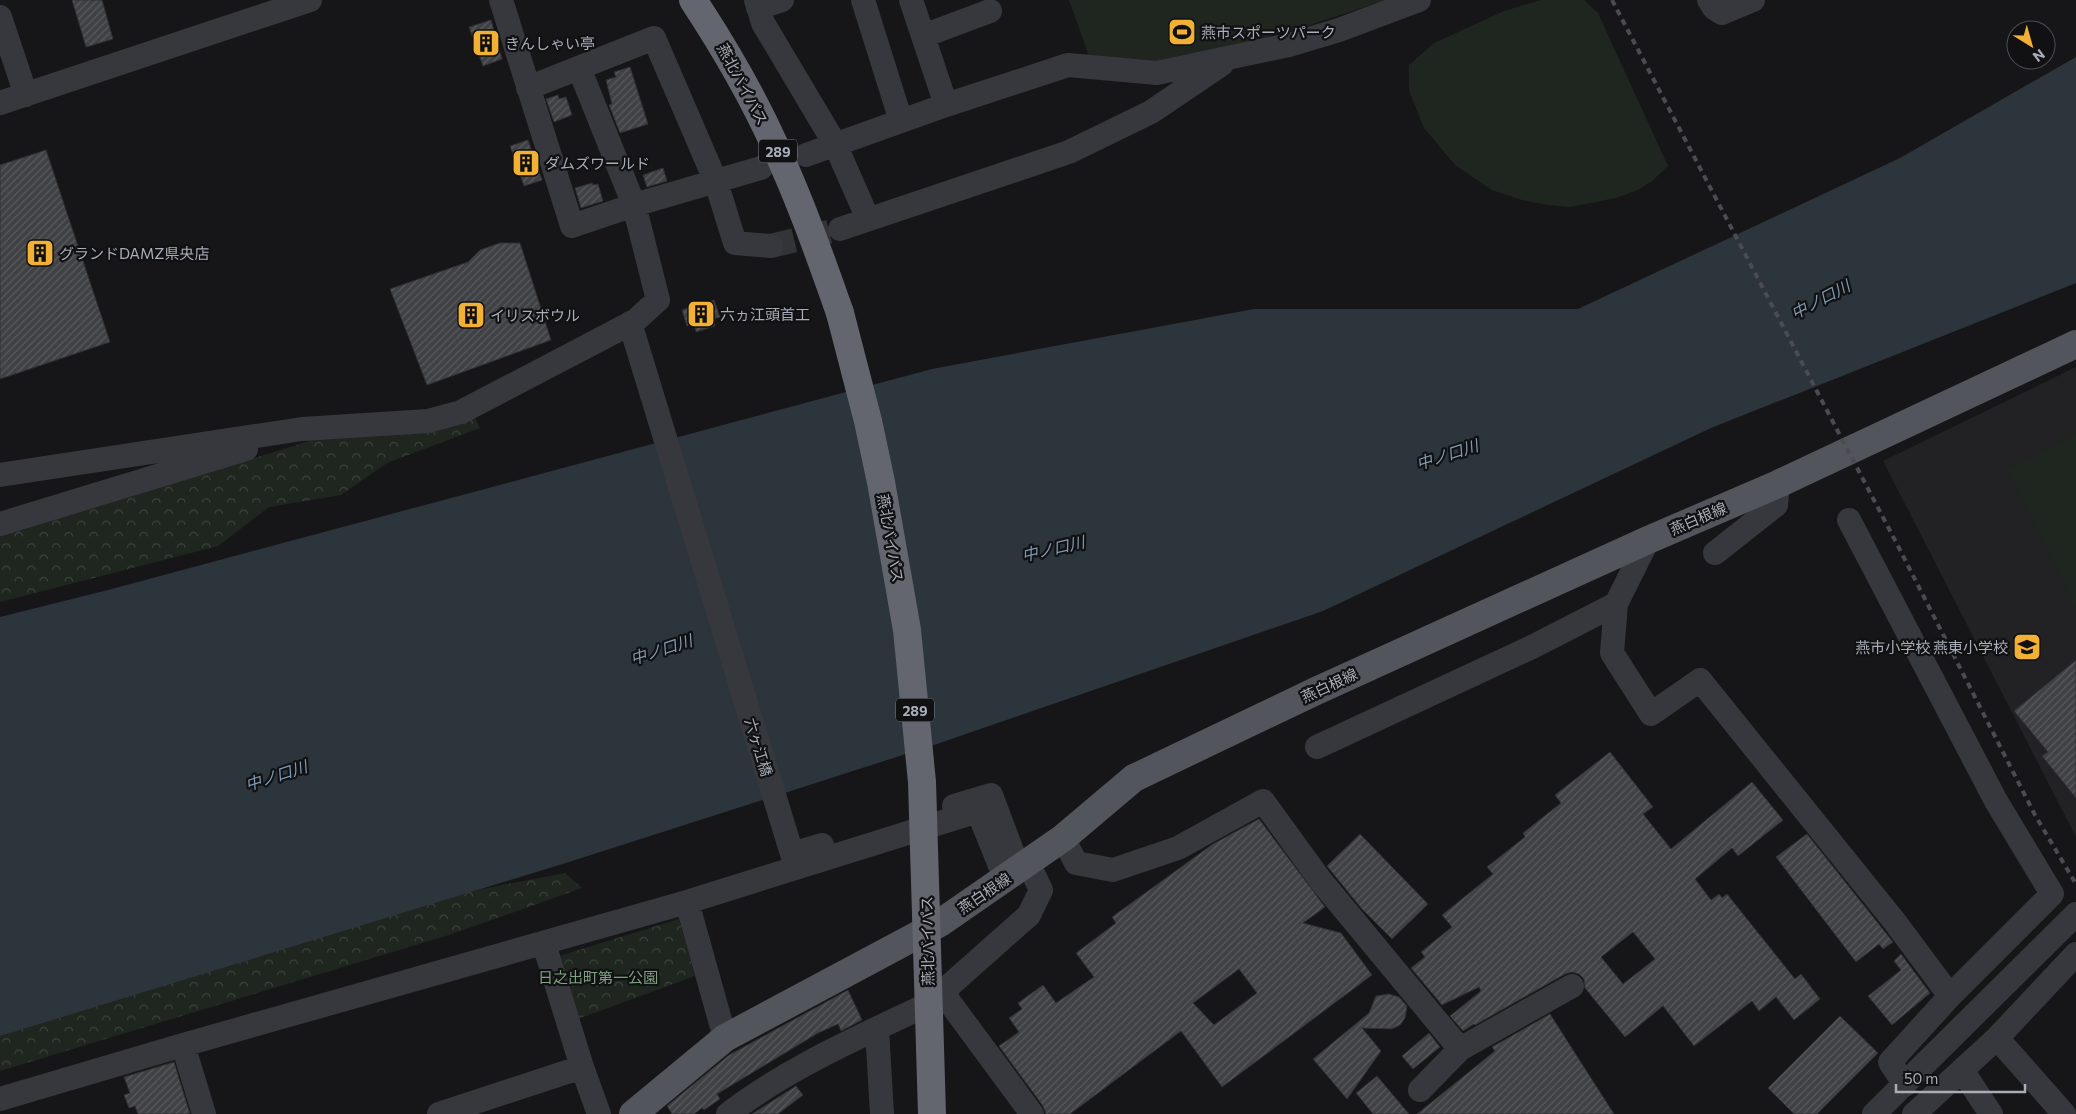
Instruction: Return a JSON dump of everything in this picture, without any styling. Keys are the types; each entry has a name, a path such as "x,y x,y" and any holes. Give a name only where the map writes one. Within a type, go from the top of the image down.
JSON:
{"highway":[{"name":"燕北バイパス","path":"694,0 717,36 775,145 804,212 840,313 868,421 881,482 907,630 922,782 932,1114"}],"main road":[{"name":"燕白根線","path":"633,1114 725,1038 940,922 1001,869 1028,863 1063,838 1134,778 1316,691 1648,540 1778,484 2076,344"}],"street":[{"path":"0,103 310,0"},
{"path":"501,0 572,226 634,205 761,168"},
{"path":"782,0 757,4 763,22 835,144 868,219"},
{"path":"863,0 901,121"},
{"path":"911,0 946,105"},
{"path":"1709,0 1714,8 1722,13 1753,0"},
{"path":"806,155 946,105 1068,65 1157,73 1289,45 1339,30 1408,2"},
{"path":"923,36 990,11"},
{"path":"0,17 26,95"},
{"path":"528,88 654,38 716,182 735,243 771,246"},
{"path":"840,229 1070,152 1151,112 1231,58"},
{"path":"0,475 317,427 428,421 461,412 635,321 658,300 634,205 579,68"},
{"name":"六ヶ江橋","path":"630,323 792,854 991,795 1012,851 1001,869"},
{"path":"0,524 317,427"},
{"path":"1715,553 1776,505 1778,484"},
{"path":"1849,520 1996,801 2052,894 1950,996 1890,1062 1905,1085"},
{"path":"1648,540 1616,604 1612,653 1651,714 1700,680 1896,922 1950,996"},
{"path":"1318,747 1530,648 1616,604"},
{"path":"1063,838 1076,863 1113,870 1178,848 1263,802 1321,881 1460,1049"},
{"path":"0,1099 687,902 978,811 1001,869"},
{"path":"728,1114 749,1098 800,1068 945,996 950,985 1029,914 1041,890 1028,863"},
{"path":"687,902 725,1038"},
{"path":"1888,1110 1905,1085 2076,914"},
{"path":"544,944 582,1067 599,1114"},
{"path":"1914,1114 1997,1038 2076,954"},
{"path":"1420,1090 1460,1049 1572,986"},
{"path":"945,996 1032,1114"},
{"path":"876,1029 882,1114"},
{"path":"1997,1038 2064,1114"},
{"path":"183,1045 204,1114"},
{"path":"440,1114 582,1067"},
{"path":"1962,1070 1991,1114"}],"shaded area":[{"name":"燕市小学校 燕東小学校","path":"2076,367 2076,837 1883,461"}],"green space":[{"name":"燕市スポーツパーク","path":"1069,0 1386,0 1301,28 1169,62 1089,56"},
{"path":"1541,0 1584,0 1598,13 1668,166 1652,181 1638,190 1616,198 1570,207 1522,200 1492,190 1455,165 1424,128 1409,91 1409,65 1434,43 1504,11"},
{"path":"474,416 480,428 387,463 341,495 269,507 218,546 0,602 0,535 297,445 321,436"},
{"path":"2076,433 2076,609 2008,471"},
{"path":"565,873 582,888 452,934 0,1071 0,1023 409,903"},
{"name":"日之出町第一公園","path":"679,919 695,976 575,1020 556,957"}],"water":[{"name":"中ノ口川","path":"2076,57 2076,283 1711,428 1323,611 934,745 569,862 0,1036 0,617 108,590 932,369 1254,309 1578,309 1900,158"}],"building":[{"path":"72,0 102,0 113,39 86,47"},
{"name":"きんしゃい亭","path":"491,20 502,59 483,66 469,27"},
{"path":"630,67 648,124 620,133 609,105 612,104 606,80 616,77 614,72"},
{"path":"558,95 559,99 566,97 572,115 554,122 546,99"},
{"name":"ダムズワールド","path":"528,140 542,180 524,186 510,146"},
{"name":"グランドDAMZ県央店","path":"46,150 110,342 0,379 0,165"},
{"path":"663,168 667,181 647,187 643,175"},
{"path":"592,183 593,185 598,184 603,201 581,208 575,188"},
{"name":"イリスボウル","path":"500,243 520,243 551,340 427,385 390,289 468,262 480,250"},
{"name":"六ヵ江頭首工","path":"714,300 720,317 713,319 715,326 696,332 694,324 687,326 682,310"},
{"path":"2076,660 2076,798 2042,756 2048,752 2014,711"},
{"path":"1610,752 1653,807 1643,814 1671,849 1752,782 1783,820 1738,856 1732,848 1695,879 1711,900 1719,894 1722,898 1727,894 1795,979 1801,974 1820,999 1794,1020 1776,997 1759,1011 1752,1001 1694,1046 1663,1006 1625,1037 1585,988 1584,979 1579,974 1572,972 1565,974 1463,1031 1450,1016 1481,991 1479,987 1442,1005 1411,968 1425,957 1421,952 1452,927 1442,915 1493,874 1487,867 1525,837 1523,833 1561,803 1555,795","holes":["1633,932 1655,959 1623,984 1601,957"]},
{"path":"1259,819 1325,907 1303,923 1341,933 1372,975 1222,1087 1181,1031 1070,1114 1046,1114 1043,1106 999,1046 1019,1032 1009,1018 1022,1009 1018,1003 1043,985 1056,1003 1094,977 1076,953 1116,923 1112,917 1213,844","holes":["1239,969 1257,993 1214,1025 1193,1003"]},
{"path":"1360,834 1428,904 1392,939 1362,909 1327,866"},
{"path":"1807,834 1893,942 1883,949 1879,944 1856,962 1776,857"},
{"path":"1901,954 1930,993 1892,1025 1868,996 1901,970 1894,961"},
{"path":"848,990 862,1020 841,1031 838,1024 818,1033 717,1094 720,1099 704,1110 702,1108 694,1114 672,1114 667,1106 729,1055"},
{"path":"1389,994 1399,997 1407,1006 1405,1018 1400,1025 1392,1029 1362,1028 1381,1051 1347,1099 1313,1059 1369,1013 1376,996"},
{"path":"1550,1014 1614,1114 1417,1114 1495,1051 1492,1047"},
{"path":"1840,1016 1878,1053 1817,1114 1794,1114 1768,1088"},
{"path":"1429,1033 1440,1047 1413,1069 1402,1056"},
{"path":"174,1062 190,1114 138,1114 135,1106 129,1108 124,1095 130,1093 124,1077"},
{"path":"1377,1076 1409,1114 1373,1114 1356,1093"},
{"path":"796,1086 803,1095 778,1114 752,1114"}],"tunnel":[{"path":"771,246 840,229"}],"railway":[{"path":"1612,0 1898,546 2035,815 2076,884"}],"place":[{"name":"燕市スポーツパーク","path":"1182,32"},
{"name":"きんしゃい亭","path":"486,43"},
{"name":"ダムズワールド","path":"526,163"},
{"name":"グランドDAMZ県央店","path":"40,253"},
{"name":"六ヵ江頭首工","path":"701,314"},
{"name":"イリスボウル","path":"471,315"},
{"name":"燕市小学校 燕東小学校","path":"2027,647"}]}
